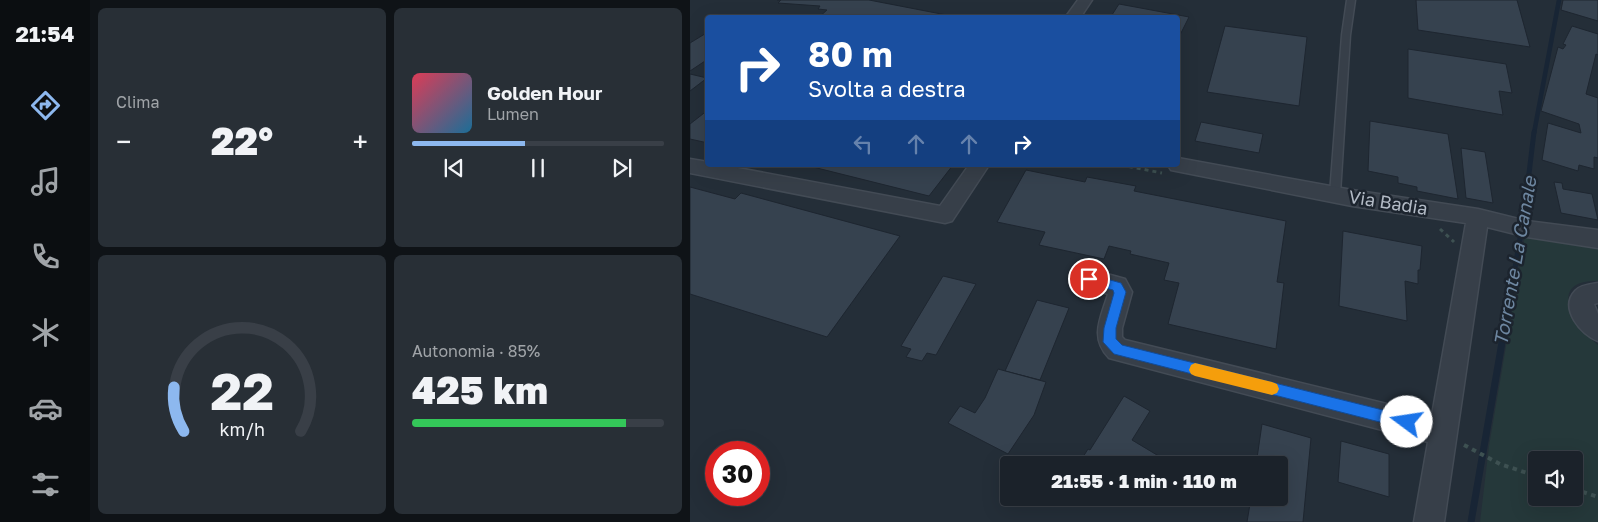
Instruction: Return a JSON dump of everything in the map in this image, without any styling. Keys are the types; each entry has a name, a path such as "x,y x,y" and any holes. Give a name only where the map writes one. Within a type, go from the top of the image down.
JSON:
{"street":[{"path":"1074,15 1085,0"},
{"path":"690,166 945,216 978,167"},
{"name":"Via Badia","path":"1173,169 1478,217 1527,228 1598,239"},
{"path":"1429,522 1478,217"},
{"path":"1089,279 1117,286 1120,292 1110,328 1110,342 1118,350 1444,432"},
{"path":"1598,293 1585,296 1581,309 1586,318 1598,330"}],"lane":[{"path":"1335,194 1346,34 1352,0"}],"path":[{"path":"1147,167 1173,169"},
{"path":"1440,229 1457,246"},
{"path":"1474,452 1500,464 1528,473"},
{"path":"1583,492 1598,497"}],"shaded area":[{"path":"1525,235 1598,246 1598,281 1582,283 1572,288 1569,296 1569,306 1581,327 1598,345 1598,522 1480,522 1489,446"}],"building":[{"path":"781,0 869,0 946,15 821,15 827,10 818,9 820,6 778,3"},
{"path":"1416,0 1517,0 1530,47 1418,30"},
{"path":"1563,0 1598,0 1598,21 1561,10"},
{"path":"1119,4 1178,15 1112,15"},
{"path":"1180,15 1189,17 1180,35"},
{"path":"1225,26 1307,37 1299,106 1207,92"},
{"path":"1572,26 1598,34 1598,55 1596,54 1586,94 1598,98 1598,158 1594,157 1594,169 1579,165 1578,171 1542,160 1548,123 1581,133 1579,124 1541,111 1558,47 1563,49 1566,45 1563,44"},
{"path":"705,34 705,61 690,71 690,43"},
{"path":"1408,49 1506,64 1512,93 1499,91 1503,115 1408,98"},
{"path":"690,74 705,78 705,80 690,91"},
{"path":"705,112 705,142 690,139 690,124"},
{"path":"1370,121 1448,134 1458,199 1417,191 1417,187 1398,183 1398,177 1368,171"},
{"path":"1201,122 1263,134 1259,153 1195,141"},
{"path":"1461,148 1485,152 1493,203 1466,198"},
{"path":"813,167 951,167 929,196"},
{"path":"1026,170 1085,182 1087,177 1136,186 1134,191 1286,221 1277,282 1284,283 1276,349 1168,324 1179,283 1164,280 1169,263 1130,254 1131,251 1109,246 1104,259 1039,245 1045,232 997,222"},
{"path":"1554,182 1562,183 1563,189 1592,194 1598,220 1561,213"},
{"path":"690,187 735,199 741,193 900,236 827,337 690,294"},
{"path":"1343,231 1422,246 1418,284 1405,281 1407,321 1339,306"},
{"path":"943,276 976,284 936,355 927,353 922,361 906,357 911,349 901,346"},
{"path":"1037,300 1069,308 1040,380 1005,371"},
{"path":"998,369 1046,382 1034,415 1008,454 948,423 960,406 975,413 985,398"},
{"path":"1124,396 1150,411 1132,440 1159,456 1084,456 1088,449 1090,450"},
{"path":"1262,424 1311,438 1303,522 1247,522 1250,506 1288,506 1288,456 1257,456"},
{"path":"1341,441 1389,454 1389,497 1338,482"}],"waterway":[{"name":"Torrente La Canale","path":"1534,133 1559,0"},
{"name":"Torrente La Canale","path":"1509,303 1524,215 1534,132"},
{"name":"Torrente La Canale","path":"1471,522 1509,302"}],"slow traffic":[{"path":"1195,370 1272,389"}],"route":[{"path":"1089,279 1117,286 1120,292 1120,298 1110,328 1110,342 1118,350 1407,422"}]}
